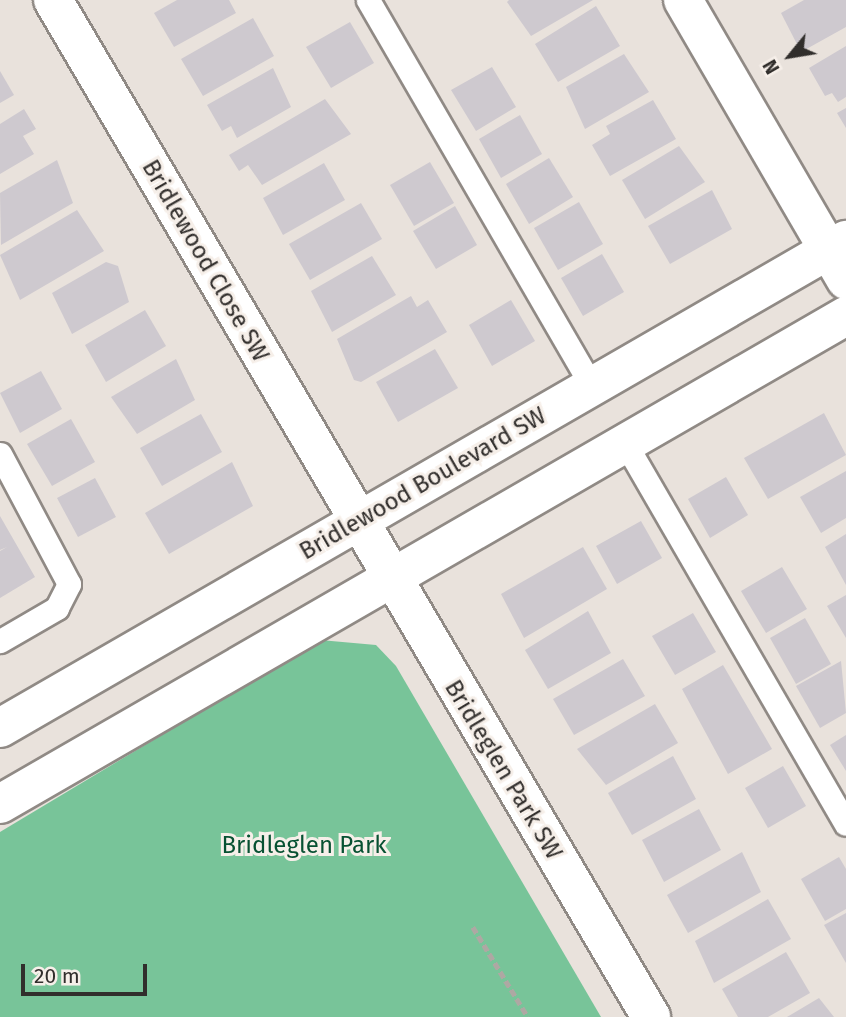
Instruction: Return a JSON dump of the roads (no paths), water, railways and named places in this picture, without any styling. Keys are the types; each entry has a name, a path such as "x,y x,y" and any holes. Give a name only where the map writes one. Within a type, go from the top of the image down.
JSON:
{"street":[{"name":"Bridlewood Close SW","path":"53,0 357,523"},
{"path":"683,0 840,257"},
{"name":"Bridlewood Boulevard SW","path":"0,729 592,387 840,257"},
{"path":"0,804 846,316"},
{"name":"Bridleglen Park SW","path":"357,523 651,1017"}],"lane":[{"path":"368,0 592,387"},
{"path":"625,443 846,824"},
{"path":"0,454 69,584 57,608 0,641"}],"park label":[{"name":"Bridleglen Park","path":"304,846"}]}
